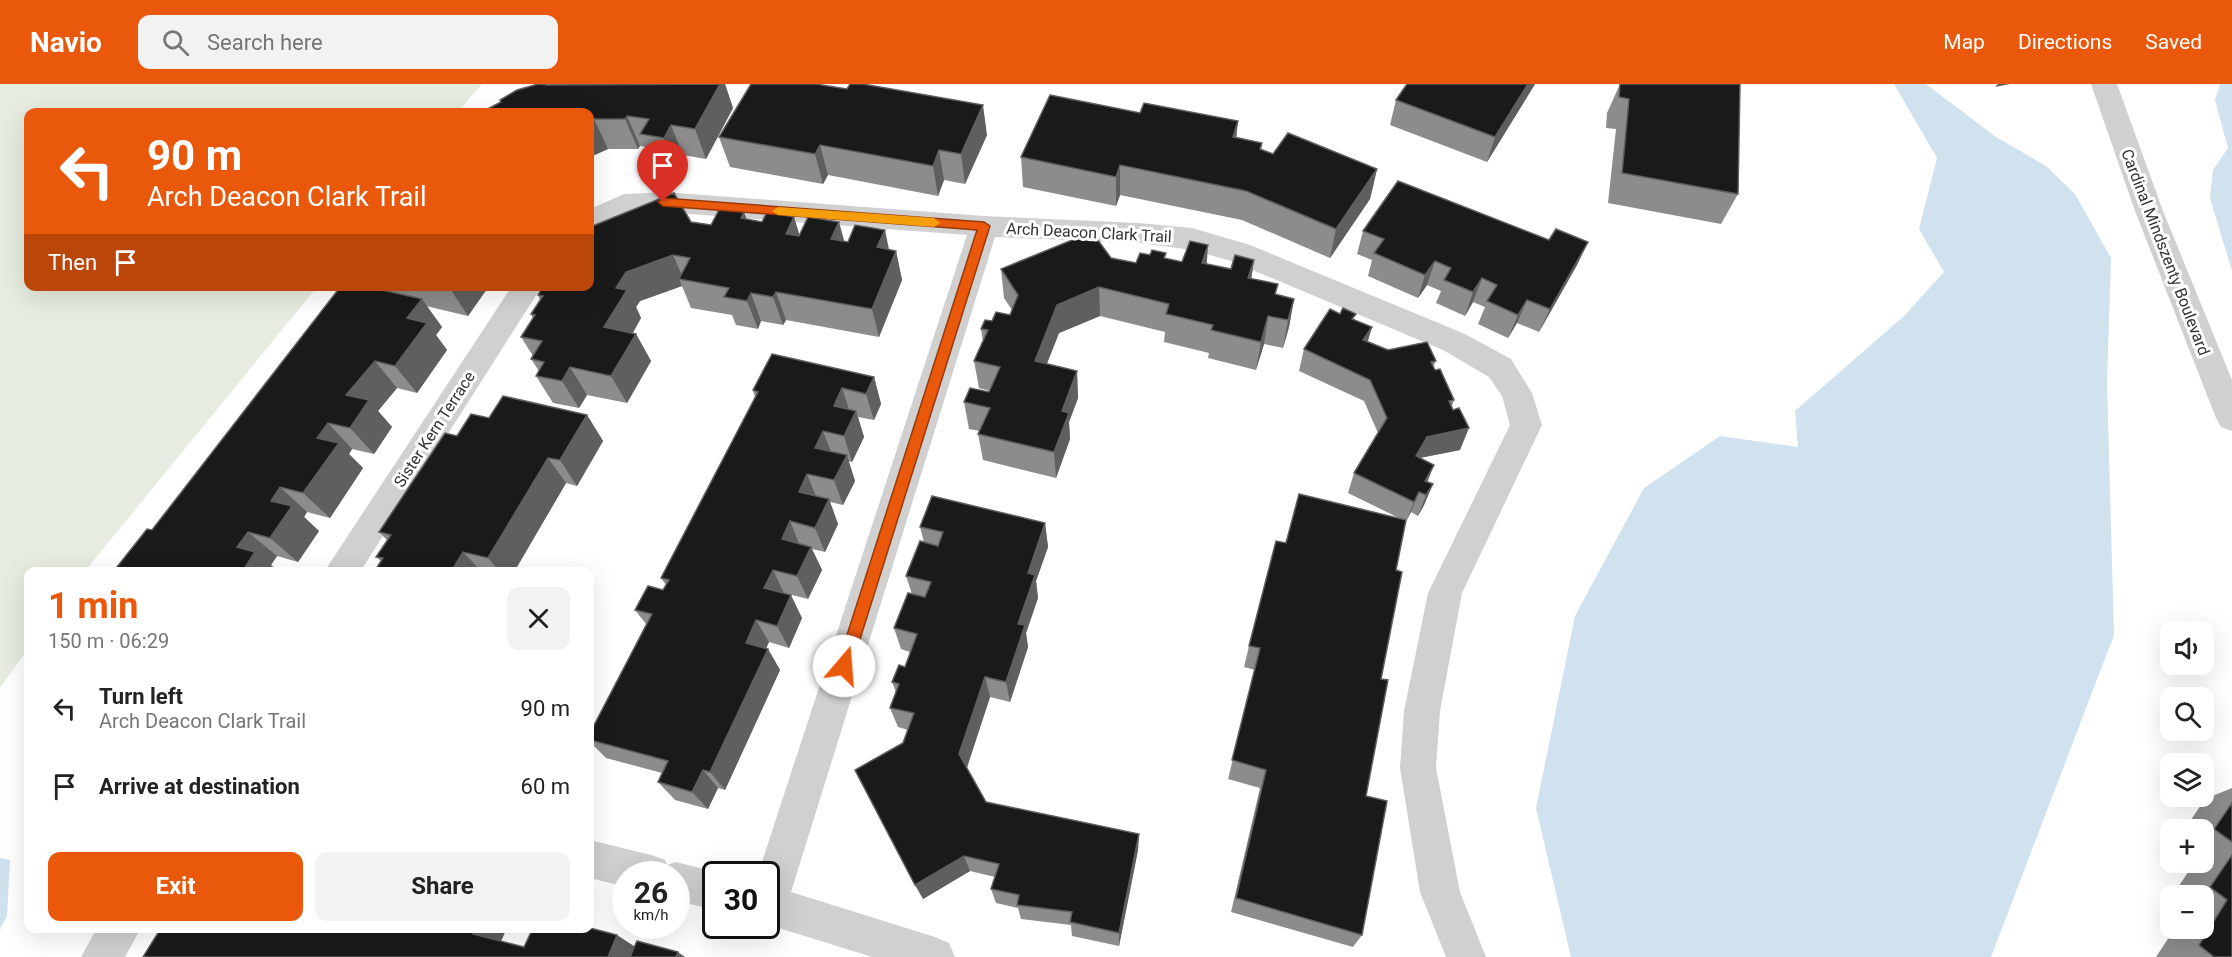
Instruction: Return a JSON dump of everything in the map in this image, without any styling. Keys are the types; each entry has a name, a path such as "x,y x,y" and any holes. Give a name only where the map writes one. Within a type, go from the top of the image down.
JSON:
{"street":[{"name":"Cardinal Mindszenty Boulevard","path":"2104,84 2117,126 2164,250 2232,418"},
{"name":"Arch Deacon Clark Trail","path":"594,219 624,204 663,202 984,226 1139,233 1192,239 1240,253 1454,342 1500,368 1517,393 1526,425 1444,593 1422,711 1418,768 1440,892 1466,957"},
{"path":"780,863 984,226"},
{"name":"Sister Kern Terrace","path":"344,567 525,291"},
{"path":"594,860 612,864"},
{"path":"780,908 935,957"},
{"path":"101,957 118,933"}],"shaded area":[{"path":"0,84 482,84 461,108 24,108 24,291 314,291 88,567 24,567 24,655 0,688"}],"water":[{"path":"1894,84 1926,84 1996,137 2046,166 2075,194 2111,258 2107,383 2114,635 1991,957 1571,957 1536,808 1575,616 1644,488 1720,436 1798,447 1795,411 1904,316 1944,272 1919,229 1937,158"},
{"path":"2220,84 2232,84 2232,271 2210,198 2213,170 2228,148 2215,100"},
{"path":"0,858 10,860 7,916 0,930"}],"building":[{"path":"538,84 720,84 695,129 671,125 664,138 640,134 649,119 627,116 625,119 594,119 594,108 490,108 517,90"},
{"path":"751,84 816,84 847,89 850,84 863,84 983,105 961,154 939,150 933,166 820,145 815,154 719,137"},
{"path":"1407,84 1528,84 1495,137 1396,100"},
{"path":"1620,84 1740,84 1738,194 1622,173 1629,99 1619,97"},
{"path":"1050,95 1140,113 1144,103 1238,121 1233,137 1262,143 1260,149 1273,154 1288,133 1377,169 1336,229 1246,191 1120,165 1116,177 1021,157"},
{"path":"1398,181 1549,240 1556,229 1588,242 1550,309 1527,300 1518,315 1487,301 1497,285 1482,278 1473,292 1444,280 1451,268 1435,261 1425,275 1374,253 1384,239 1363,231"},
{"path":"674,193 691,222 711,225 720,208 744,212 741,218 762,222 767,212 794,217 786,234 799,236 808,217 839,222 831,239 848,242 855,225 885,230 877,247 896,251 872,309 776,292 773,297 751,293 747,301 724,297 729,288 679,279 690,258 673,255 626,272 616,288 627,290 604,327 636,334 611,376 570,367 562,381 536,376 544,362 531,359 542,341 521,337 535,315 531,314 543,296 538,295 540,291 594,291 594,225"},
{"path":"1092,232 1111,258 1136,263 1140,253 1150,255 1152,250 1166,253 1164,258 1182,262 1190,241 1208,245 1202,263 1231,269 1235,255 1254,260 1248,278 1278,284 1275,294 1294,299 1288,320 1268,316 1261,342 1211,330 1213,325 1166,314 1169,304 1099,287 1057,305 1035,361 1077,371 1062,411 1069,413 1054,452 978,434 990,408 964,402 970,388 989,392 1000,367 974,361 988,330 981,329 985,320 992,321 996,312 1010,315 1018,295 1001,269"},
{"path":"337,291 387,291 422,299 407,318 427,323 395,366 375,361 346,395 369,400 350,428 328,423 317,438 339,443 303,493 280,487 271,501 292,506 270,538 248,532 237,547 255,552 245,567 117,567 147,529 152,530"},
{"path":"1343,308 1356,314 1352,319 1372,327 1363,340 1388,350 1427,342 1436,361 1431,362 1435,370 1440,369 1454,400 1449,401 1453,410 1459,408 1469,428 1427,437 1416,456 1434,465 1425,481 1433,484 1426,495 1419,492 1414,502 1354,473 1387,418 1370,380 1304,349 1330,309 1340,314"},
{"path":"772,354 874,377 866,394 842,388 834,406 856,411 844,436 823,431 815,448 847,455 834,480 807,474 799,492 829,499 815,528 790,521 782,539 811,547 797,576 773,570 764,588 791,595 777,626 756,620 746,643 768,649 710,772 703,770 692,792 658,782 668,761 594,741 594,725 652,614 635,610 648,586 663,590 669,580 661,578 758,392 753,390"},
{"path":"503,396 587,415 560,460 548,458 488,558 463,552 454,567 377,567 383,558 376,557 391,535 379,532 445,433 457,436 471,414 489,418"},
{"path":"1299,494 1406,520 1396,570 1402,572 1381,679 1388,680 1366,796 1387,801 1362,935 1236,898 1266,770 1232,760 1260,648 1249,646 1276,541 1286,543"},
{"path":"932,496 1045,523 1028,573 1035,575 1018,624 1025,625 1006,682 985,677 959,754 986,802 1139,834 1119,933 1070,922 1072,912 1017,905 1019,895 991,889 999,864 964,856 915,885 855,770 903,743 914,713 890,708 899,684 892,682 899,665 905,667 917,634 894,628 908,593 925,597 931,582 906,576 920,541 938,546 943,532 920,527"},
{"path":"2232,803 2232,842 2214,829"},
{"path":"2232,855 2232,957 2214,957 2199,945 2203,939 2214,939 2214,921 2227,900 2214,890 2214,885 2211,885"},
{"path":"594,929 612,934 612,939 615,939 608,957 143,957 158,933 474,933 524,947 531,933 594,933"},
{"path":"637,941 678,952 676,957 630,957"}],"slow traffic":[{"path":"778,211 934,223"}],"route":[{"path":"663,202 984,226 844,666"}]}
